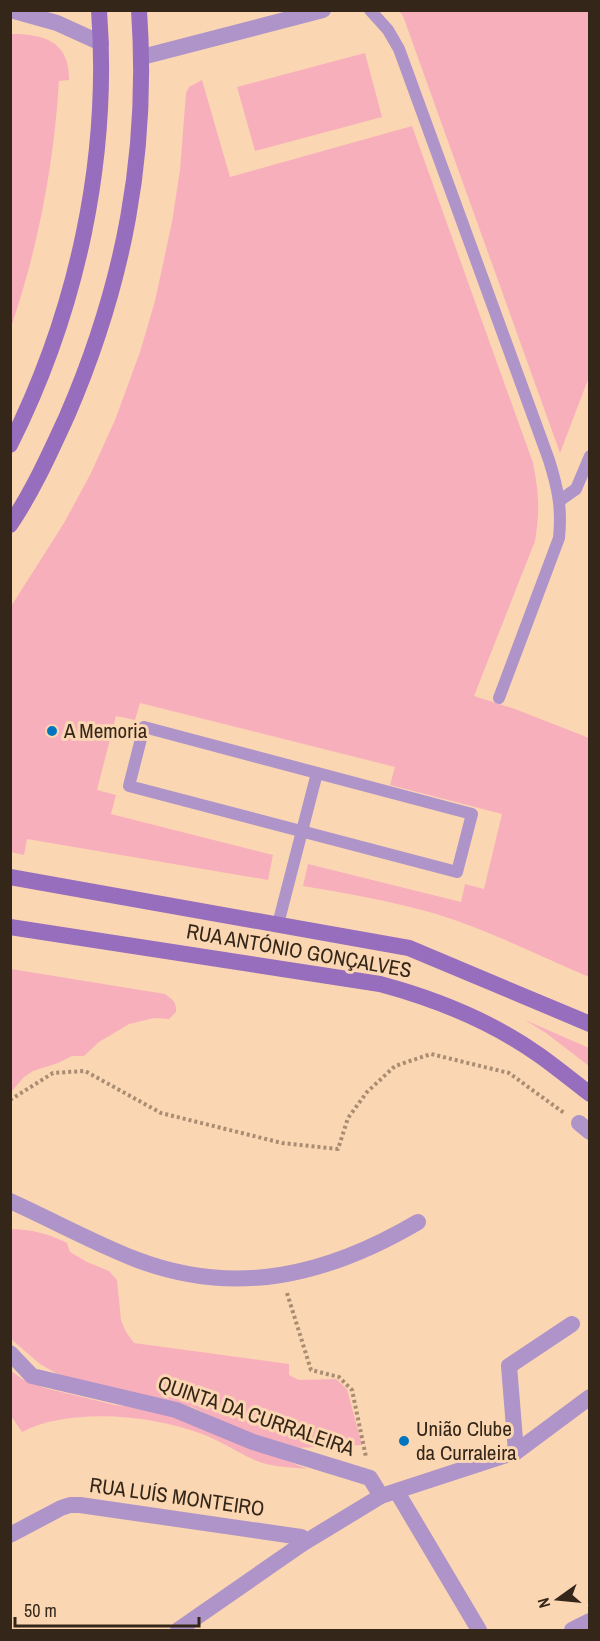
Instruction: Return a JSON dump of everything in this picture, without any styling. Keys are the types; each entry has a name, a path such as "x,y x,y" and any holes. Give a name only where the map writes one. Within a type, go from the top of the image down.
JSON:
{"main road":[{"path":"10,445 25,415 54,339 67,302 81,249 99,136 101,43 99,10"},
{"path":"10,525 31,490 58,436 94,349 123,245 140,136 142,57 139,10"},
{"name":"RUA ANTÓNIO GONÇALVES","path":"10,877 409,948 590,1024"},
{"name":"RUA ANTÓNIO GONÇALVES","path":"10,927 380,984 407,991 455,1008 510,1037 538,1054 590,1094"}],"street":[{"path":"12,11 19,10"},
{"path":"142,57 323,10"},
{"path":"12,11 57,23 101,43"},
{"path":"10,1201 134,1258 183,1273 221,1277 282,1275 326,1266 385,1241 418,1222"},
{"path":"516,1452 509,1366 572,1324"},
{"name":"QUINTA DA CURRALEIRA","path":"10,1353 32,1376 176,1410 253,1442 370,1478 389,1494 479,1630"},
{"path":"177,1630 303,1544 389,1494 516,1452 590,1397"},
{"name":"RUA LUÍS MONTEIRO","path":"10,1535 61,1508 80,1505 301,1537 303,1544"},
{"path":"572,1630 590,1621"}],"lane":[{"path":"370,10 388,30 399,49 549,460 559,501 561,513 559,538 499,698"},
{"path":"559,501 576,489 590,456"},
{"path":"144,727 317,773 472,814 457,872 129,786 144,727"},
{"path":"278,924 317,773"}],"path":[{"path":"10,1100 53,1073 85,1071 161,1113 282,1143 338,1149 348,1118 367,1092 395,1066 431,1054 509,1073 584,1128"},
{"path":"282,1275 311,1370 339,1377 352,1390 370,1478"}],"shaded area":[{"path":"399,11 589,11 589,377 560,453 403,16"},
{"path":"11,34 44,38 60,48 65,56 69,80 59,81 57,112 43,206 29,267 11,327"},
{"path":"365,53 382,117 255,151 237,87"},
{"path":"202,80 230,177 412,126 533,463 538,493 535,541 474,696 515,709 589,738 589,977 453,919 401,905 303,886 308,864 461,902 465,884 484,889 502,814 390,785 395,767 140,703 135,720 116,716 97,790 116,795 111,814 273,855 268,880 27,839 24,855 11,852 10,608 64,523 91,473 115,420 140,352 155,301 172,222 180,170 186,93 189,87"},
{"path":"11,969 165,994 175,1003 176,1012 169,1019 154,1018 129,1024 99,1042 84,1056 72,1056 33,1071 24,1077 11,1092"},
{"path":"525,1020 589,1048 589,1066 546,1033"},
{"path":"10,1229 33,1231 60,1240 67,1243 70,1252 109,1271 117,1280 121,1320 134,1343 289,1364 289,1375 299,1380 336,1379 347,1389 362,1445 295,1448 260,1440 192,1407 61,1376 40,1364 11,1339"},
{"path":"10,1370 22,1379 45,1388 115,1405 169,1412 307,1469 263,1463 202,1434 182,1427 136,1418 111,1416 63,1419 41,1424 22,1432 11,1416"}],"place":[{"name":"A Memoria","path":"52,731"},
{"name":"União Clube da Curraleira","path":"404,1441"}]}
